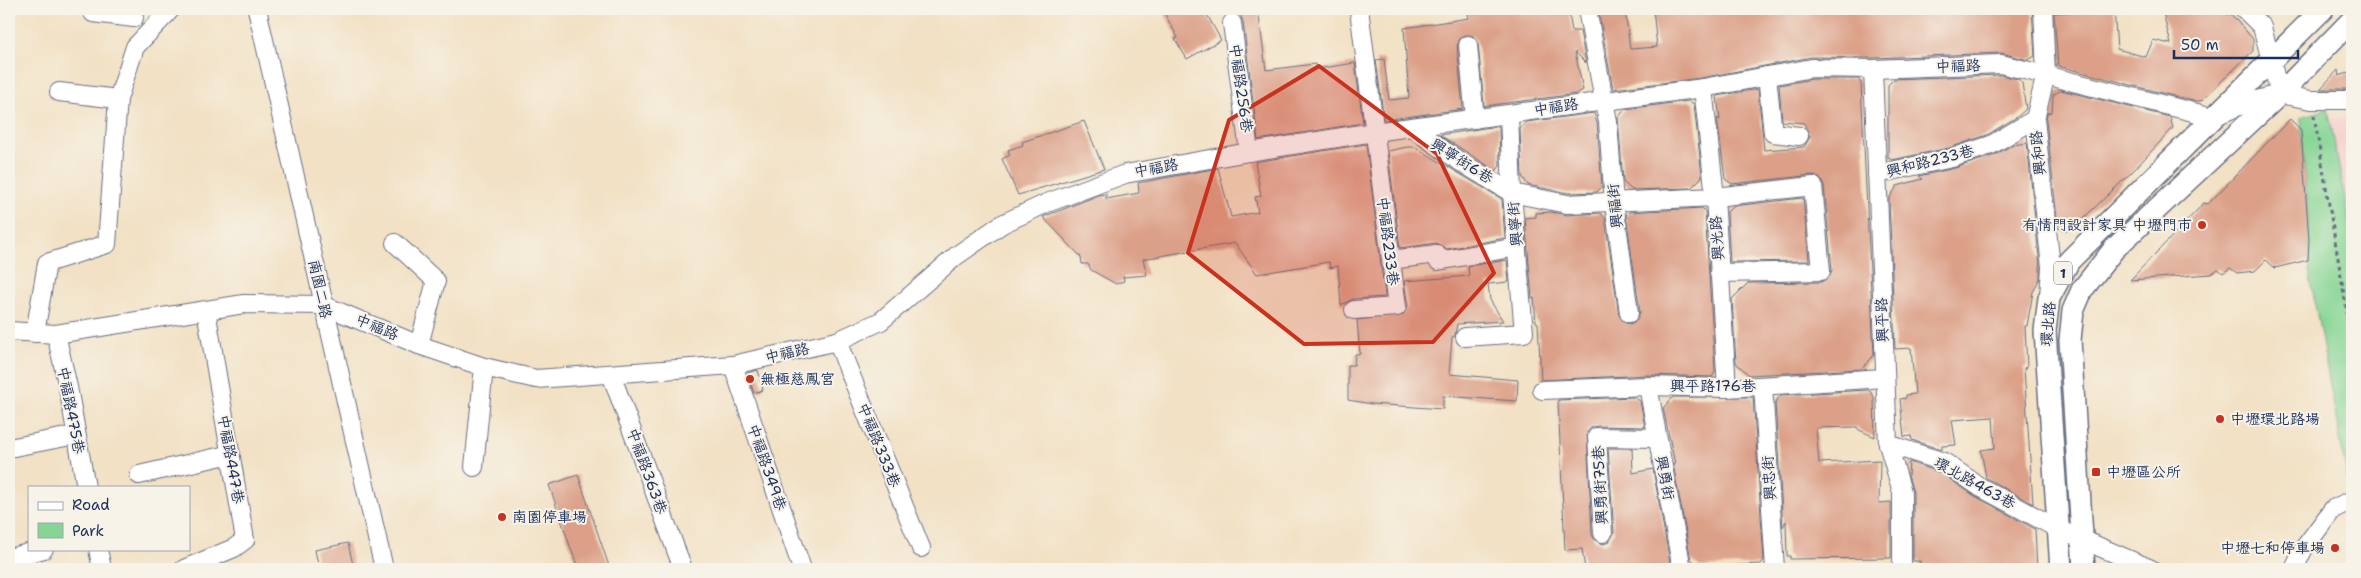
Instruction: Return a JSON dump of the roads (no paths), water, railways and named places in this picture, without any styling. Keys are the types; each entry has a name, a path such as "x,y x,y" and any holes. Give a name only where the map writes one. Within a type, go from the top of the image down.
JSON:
{"main road":[{"name":"環北路","path":"2062,569 2052,456 2045,331 2049,298 2069,261 2213,116 2323,9"},
{"name":"環北路","path":"2084,569 2070,340 2073,311 2082,290 2114,249 2280,94 2352,20"}],"street":[{"path":"34,333 47,263 107,244 118,99 135,47 171,9"},
{"name":"南園二路","path":"257,9 384,569"},
{"name":"中福路233巷","path":"1354,310 1397,307 1359,9"},
{"name":"興福街","path":"1587,9 1602,100 1608,122 1614,202 1628,313"},
{"name":"興和路","path":"2043,9 2046,74 2035,119 2051,267 2049,298"},
{"path":"2244,9 2262,27 2272,58 2280,94"},
{"path":"93,12 134,13 138,43"},
{"name":"中福路256巷","path":"1232,23 1250,152"},
{"path":"1468,45 1475,119"},
{"name":"中福路","path":"9,331 56,334 244,304 323,305 419,345 484,367 536,379 733,365 837,341 881,321 956,256 1002,224 1040,206 1125,174 1250,152 1374,132 1703,88 1812,68 1873,69 2001,64 2213,116"},
{"name":"興平路","path":"1873,69 1884,378 1888,444 1902,492 1902,569"},
{"path":"1767,76 1773,133 1800,136"},
{"name":"興光路","path":"1703,88 1715,197 1727,388"},
{"path":"58,92 118,99"},
{"path":"2213,116 2249,102 2280,94 2311,100 2352,100"},
{"name":"興寧街","path":"1464,337 1524,333 1512,192 1509,114"},
{"name":"興和路233巷","path":"1877,174 1952,158 1991,145 2035,119"},
{"name":"興寧街6巷","path":"1412,128 1459,161 1512,192 1567,204 1715,197 1813,186 1821,271 1719,274"},
{"path":"395,243 436,281 419,345"},
{"path":"1391,260 1436,254 1438,261 1517,247"},
{"name":"中福路447巷","path":"184,569 234,548 245,540 206,310"},
{"name":"中福路475巷","path":"56,334 86,486"},
{"name":"中福路333巷","path":"837,341 921,548"},
{"name":"中福路349巷","path":"733,365 802,569"},
{"path":"474,467 484,367"},
{"name":"中福路363巷","path":"611,374 682,569"},
{"name":"興平路176巷","path":"1542,390 1648,386 1727,388 1884,378"},
{"name":"興勇街","path":"1648,386 1682,569"},
{"name":"興忠街","path":"1763,386 1775,569"},
{"path":"9,448 76,435"},
{"name":"興勇街75巷","path":"1603,533 1598,437 1657,438"},
{"name":"環北路463巷","path":"1888,444 1944,462 1980,487 2060,530 2151,569"},
{"path":"140,475 230,454"},
{"path":"2294,569 2304,548 2333,509 2352,500"},
{"path":"9,558 40,550"},
{"path":"98,550 102,569"}],"place":[{"name":"有情門設計家具 中壢門市","path":"2202,225"},
{"name":"無極慈鳳宮","path":"750,379"},
{"name":"中壢環北路場","path":"2220,419"},
{"name":"中壢區公所","path":"2096,472"},
{"name":"南園停車場","path":"502,517"},
{"name":"中壢七和停車場","path":"2335,548"}]}
